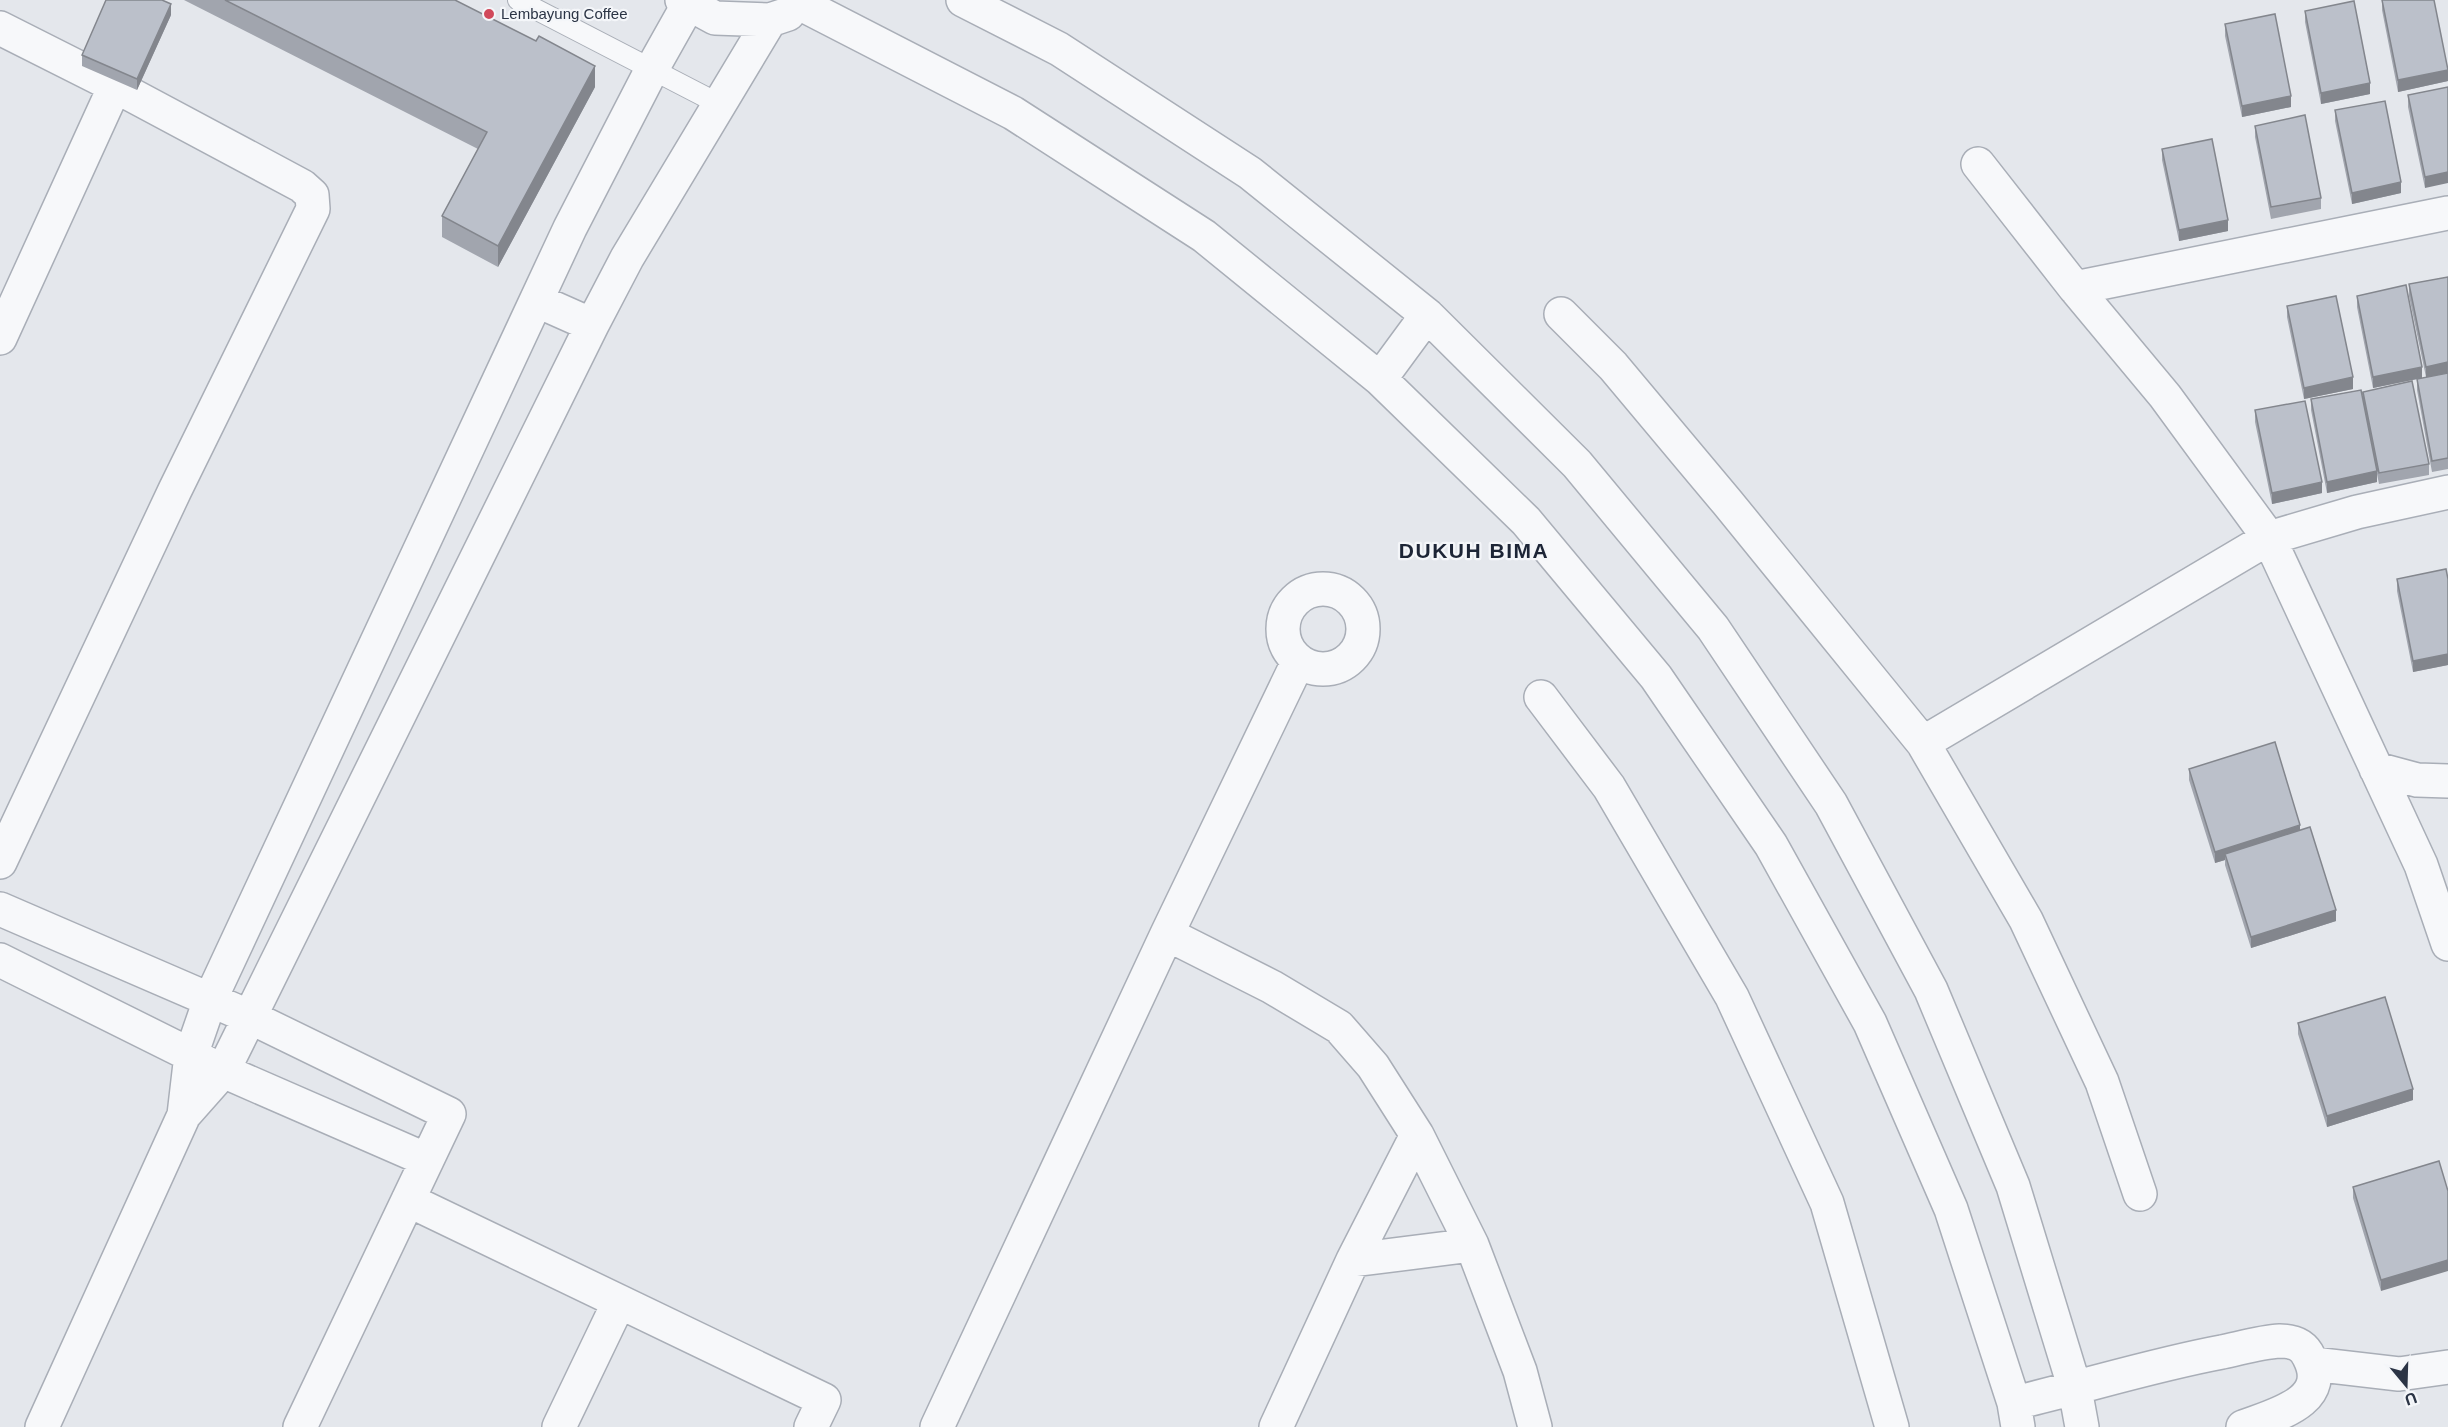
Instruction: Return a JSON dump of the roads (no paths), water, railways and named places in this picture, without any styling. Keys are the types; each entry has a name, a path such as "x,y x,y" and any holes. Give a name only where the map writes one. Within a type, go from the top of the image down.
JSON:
{"street":[{"path":"963,0 1059,49 1250,172 1427,315 1577,464 1705,619 1831,804 1931,990 2013,1186 2075,1389 2082,1427"},
{"path":"184,1115 191,1055 210,1000 538,302 570,228 685,2 715,18 770,20 811,3 1013,113 1204,236 1380,379 1526,521 1656,677 1771,845 1870,1023 1951,1209 2016,1415 2075,1389 2192,1358 2276,1342 2294,1341 2307,1351 2313,1364 2314,1381 2307,1397 2293,1408 2243,1427"},
{"path":"42,1427 184,1115 223,1071 592,325 627,258 770,20"},
{"path":"0,28 115,86 302,186 312,195 314,209 175,490 0,862"},
{"path":"0,338 115,86"},
{"path":"1978,164 2075,288 2164,396 2269,538 2421,865 2448,944"},
{"path":"2075,288 2448,213"},
{"path":"538,302 592,325"},
{"path":"1561,314 1614,366 1923,743 2026,920 2102,1082 2140,1194"},
{"path":"1380,379 1427,315"},
{"path":"1923,743 2269,538 2357,512 2448,492"},
{"path":"938,1427 1167,934 1298,662"},
{"path":"1541,697 1609,787 1732,997 1827,1203 1892,1427"},
{"path":"2376,769 2416,780 2448,781"},
{"path":"0,909 250,1017 449,1114 300,1427"},
{"path":"1167,934 1272,987 1339,1027 1373,1066 1417,1135 1472,1245 1520,1371 1535,1427"},
{"path":"0,960 223,1071 427,1160"},
{"path":"1276,1427 1353,1260 1417,1135"},
{"path":"408,1200 824,1400 811,1427"},
{"path":"1353,1260 1472,1245"},
{"path":"559,1427 620,1302"},
{"path":"2313,1364 2399,1374 2448,1367"}],"lane":[{"path":"519,0 719,104"}],"place":[{"name":"Lembayung Coffee","path":"489,14"}],"district":[{"name":"DUKUH BIMA","path":"1474,551"}]}
